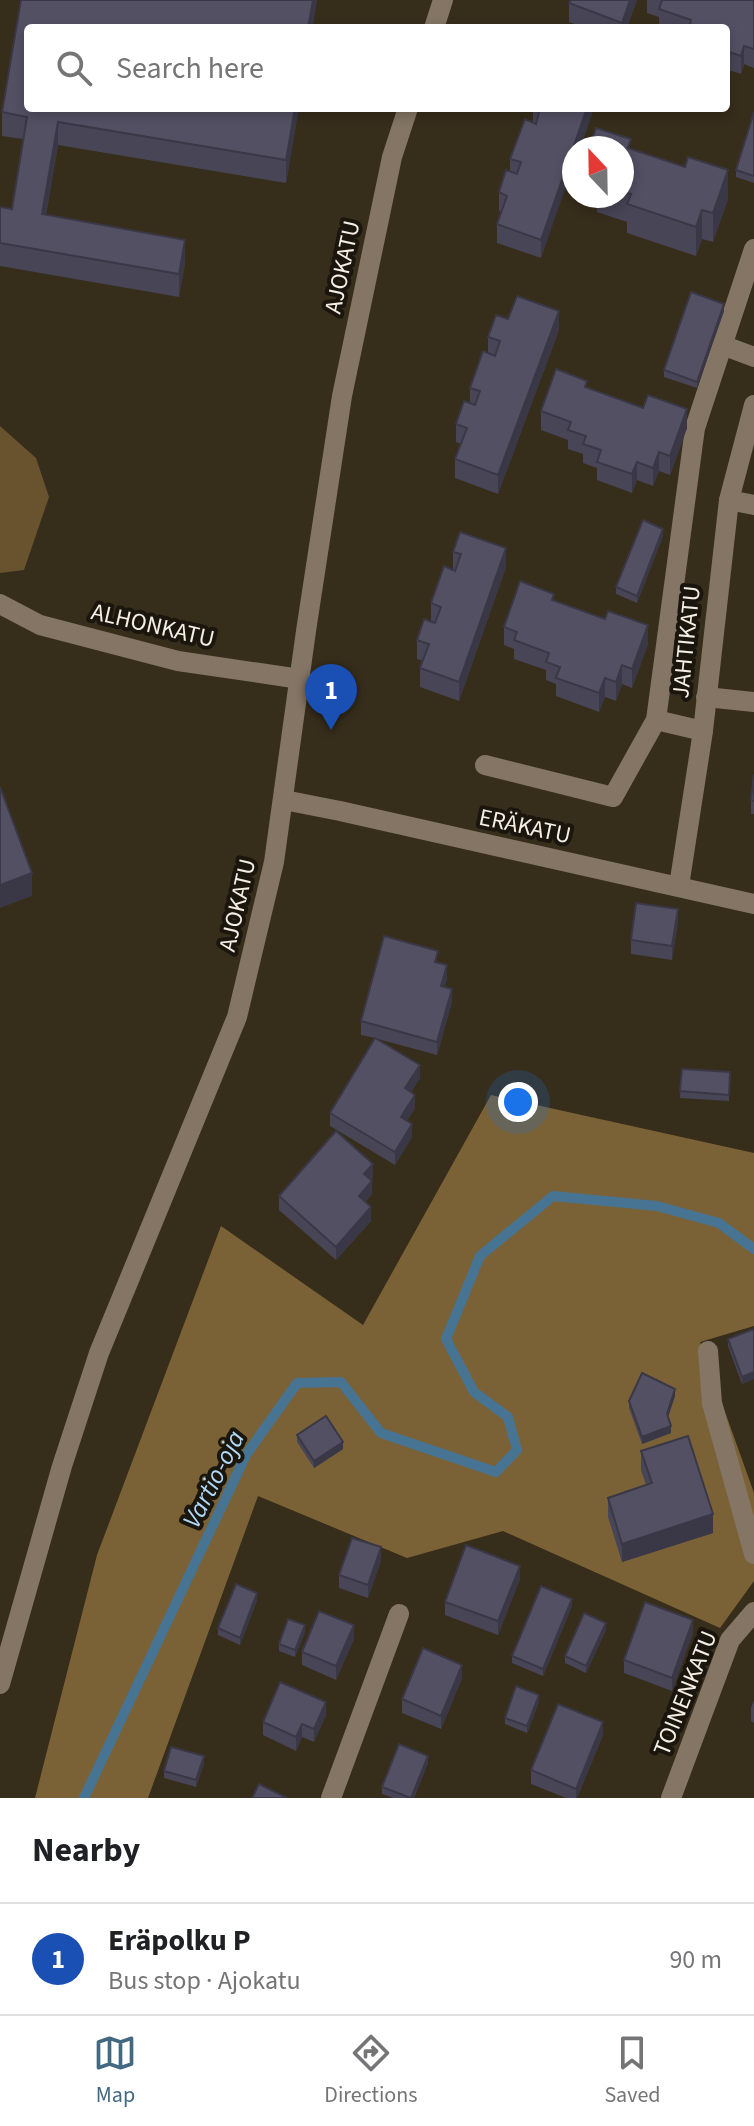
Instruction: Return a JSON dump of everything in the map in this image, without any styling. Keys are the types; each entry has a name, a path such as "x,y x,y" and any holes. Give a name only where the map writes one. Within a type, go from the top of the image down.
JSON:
{"street":[{"path":"435,24 443,0"},
{"name":"AJOKATU","path":"0,1684 62,1466 99,1353 237,1017 274,862 342,396 392,157 407,112"},
{"path":"485,765 613,797 656,720 695,428 754,249"},
{"path":"722,345 754,357"},
{"name":"JAHTIKATU","path":"679,886 703,731 729,500 754,405"},
{"path":"729,500 754,505"},
{"name":"ALHONKATU","path":"0,604 40,625 178,661 300,679"},
{"path":"706,697 754,702"},
{"path":"656,720 703,731"},
{"name":"ERÄKATU","path":"284,800 754,904"},
{"path":"708,1351 712,1403 754,1554"},
{"name":"TOINENKATU","path":"671,1798 730,1640 754,1612"},
{"path":"331,1798 399,1614"}],"shaded area":[{"path":"0,426 36,458 49,497 24,570 0,573"},
{"path":"491,1095 754,1153 754,1326 700,1342 754,1493 754,1581 720,1628 503,1531 407,1558 258,1496 148,1798 35,1798 97,1555 221,1226 363,1325"}],"building":[{"path":"21,0 313,0 309,24 24,24 24,112 294,112 286,160 58,122 42,214 185,240 179,274 0,243 0,207 12,209 27,117 2,112"},
{"path":"571,0 630,0 622,23 569,3"},
{"path":"662,0 754,0 754,49 744,46 741,56 730,52 730,24 690,24 691,20 659,9"},
{"path":"539,112 586,112 577,136 562,136 562,180 541,240 497,224 507,196 499,192 506,170 517,174 521,162 510,159 525,119 536,124"},
{"path":"754,112 754,176 736,170"},
{"path":"596,128 621,136 593,136"},
{"path":"634,150 685,167 688,157 728,170 713,213 702,210 696,227 634,206"},
{"path":"691,292 724,304 697,382 664,370"},
{"path":"517,296 559,311 498,475 455,459 467,428 456,424 464,401 475,405 480,391 470,388 483,351 495,356 500,341 488,337 496,315 508,319"},
{"path":"556,369 587,381 585,387 643,408 648,395 687,409 670,456 659,452 653,468 637,462 632,474 597,462 601,450 583,444 586,436 568,430 571,422 541,411"},
{"path":"643,520 663,529 637,596 616,587"},
{"path":"460,532 506,548 459,682 420,668 429,644 417,640 424,619 435,623 441,607 431,603 444,566 455,571 461,554 453,552"},
{"path":"520,581 554,594 552,600 605,619 608,611 648,625 632,669 622,665 616,682 605,678 599,693 556,678 560,667 546,662 549,653 514,640 517,632 504,627"},
{"path":"754,774 754,801 751,800"},
{"path":"0,787 32,873 0,885"},
{"path":"636,903 678,909 672,946 631,940"},
{"path":"384,936 438,951 435,962 447,965 441,986 452,989 437,1042 361,1021"},
{"path":"375,1038 420,1065 405,1088 415,1095 401,1117 412,1124 395,1152 330,1113"},
{"path":"682,1069 730,1072 729,1095 680,1091"},
{"path":"336,1131 373,1164 364,1174 372,1181 359,1196 371,1207 336,1247 279,1196"},
{"path":"754,1329 754,1372 742,1377 728,1339"},
{"path":"642,1373 675,1389 667,1414 671,1426 642,1437 629,1401"},
{"path":"326,1416 343,1442 314,1461 297,1435"},
{"path":"688,1436 713,1514 622,1544 608,1498 652,1483 641,1451"},
{"path":"352,1538 381,1547 368,1585 339,1575"},
{"path":"466,1545 520,1566 498,1621 445,1602"},
{"path":"236,1584 257,1593 240,1638 218,1628"},
{"path":"541,1586 572,1599 543,1669 512,1656"},
{"path":"645,1602 693,1620 672,1678 624,1660"},
{"path":"319,1611 354,1625 336,1666 302,1652"},
{"path":"584,1613 606,1623 586,1666 565,1656"},
{"path":"288,1619 305,1625 295,1650 279,1644"},
{"path":"423,1648 462,1665 441,1716 402,1699"},
{"path":"280,1682 326,1702 314,1729 302,1724 296,1737 263,1722"},
{"path":"516,1686 539,1695 527,1726 505,1718"},
{"path":"558,1704 603,1722 576,1789 531,1770"},
{"path":"399,1744 428,1756 411,1798 382,1787"},
{"path":"171,1747 204,1756 196,1780 164,1771"},
{"path":"259,1784 287,1798 252,1798"}],"waterway":[{"name":"Vartio-oja","path":"84,1798 246,1455 297,1383 341,1382 381,1433 496,1472 517,1450 508,1417 474,1392 446,1339 480,1256 553,1196 657,1206 719,1223 754,1249"}],"place":[{"name":"Eräpolku P","path":"331,730"}]}
